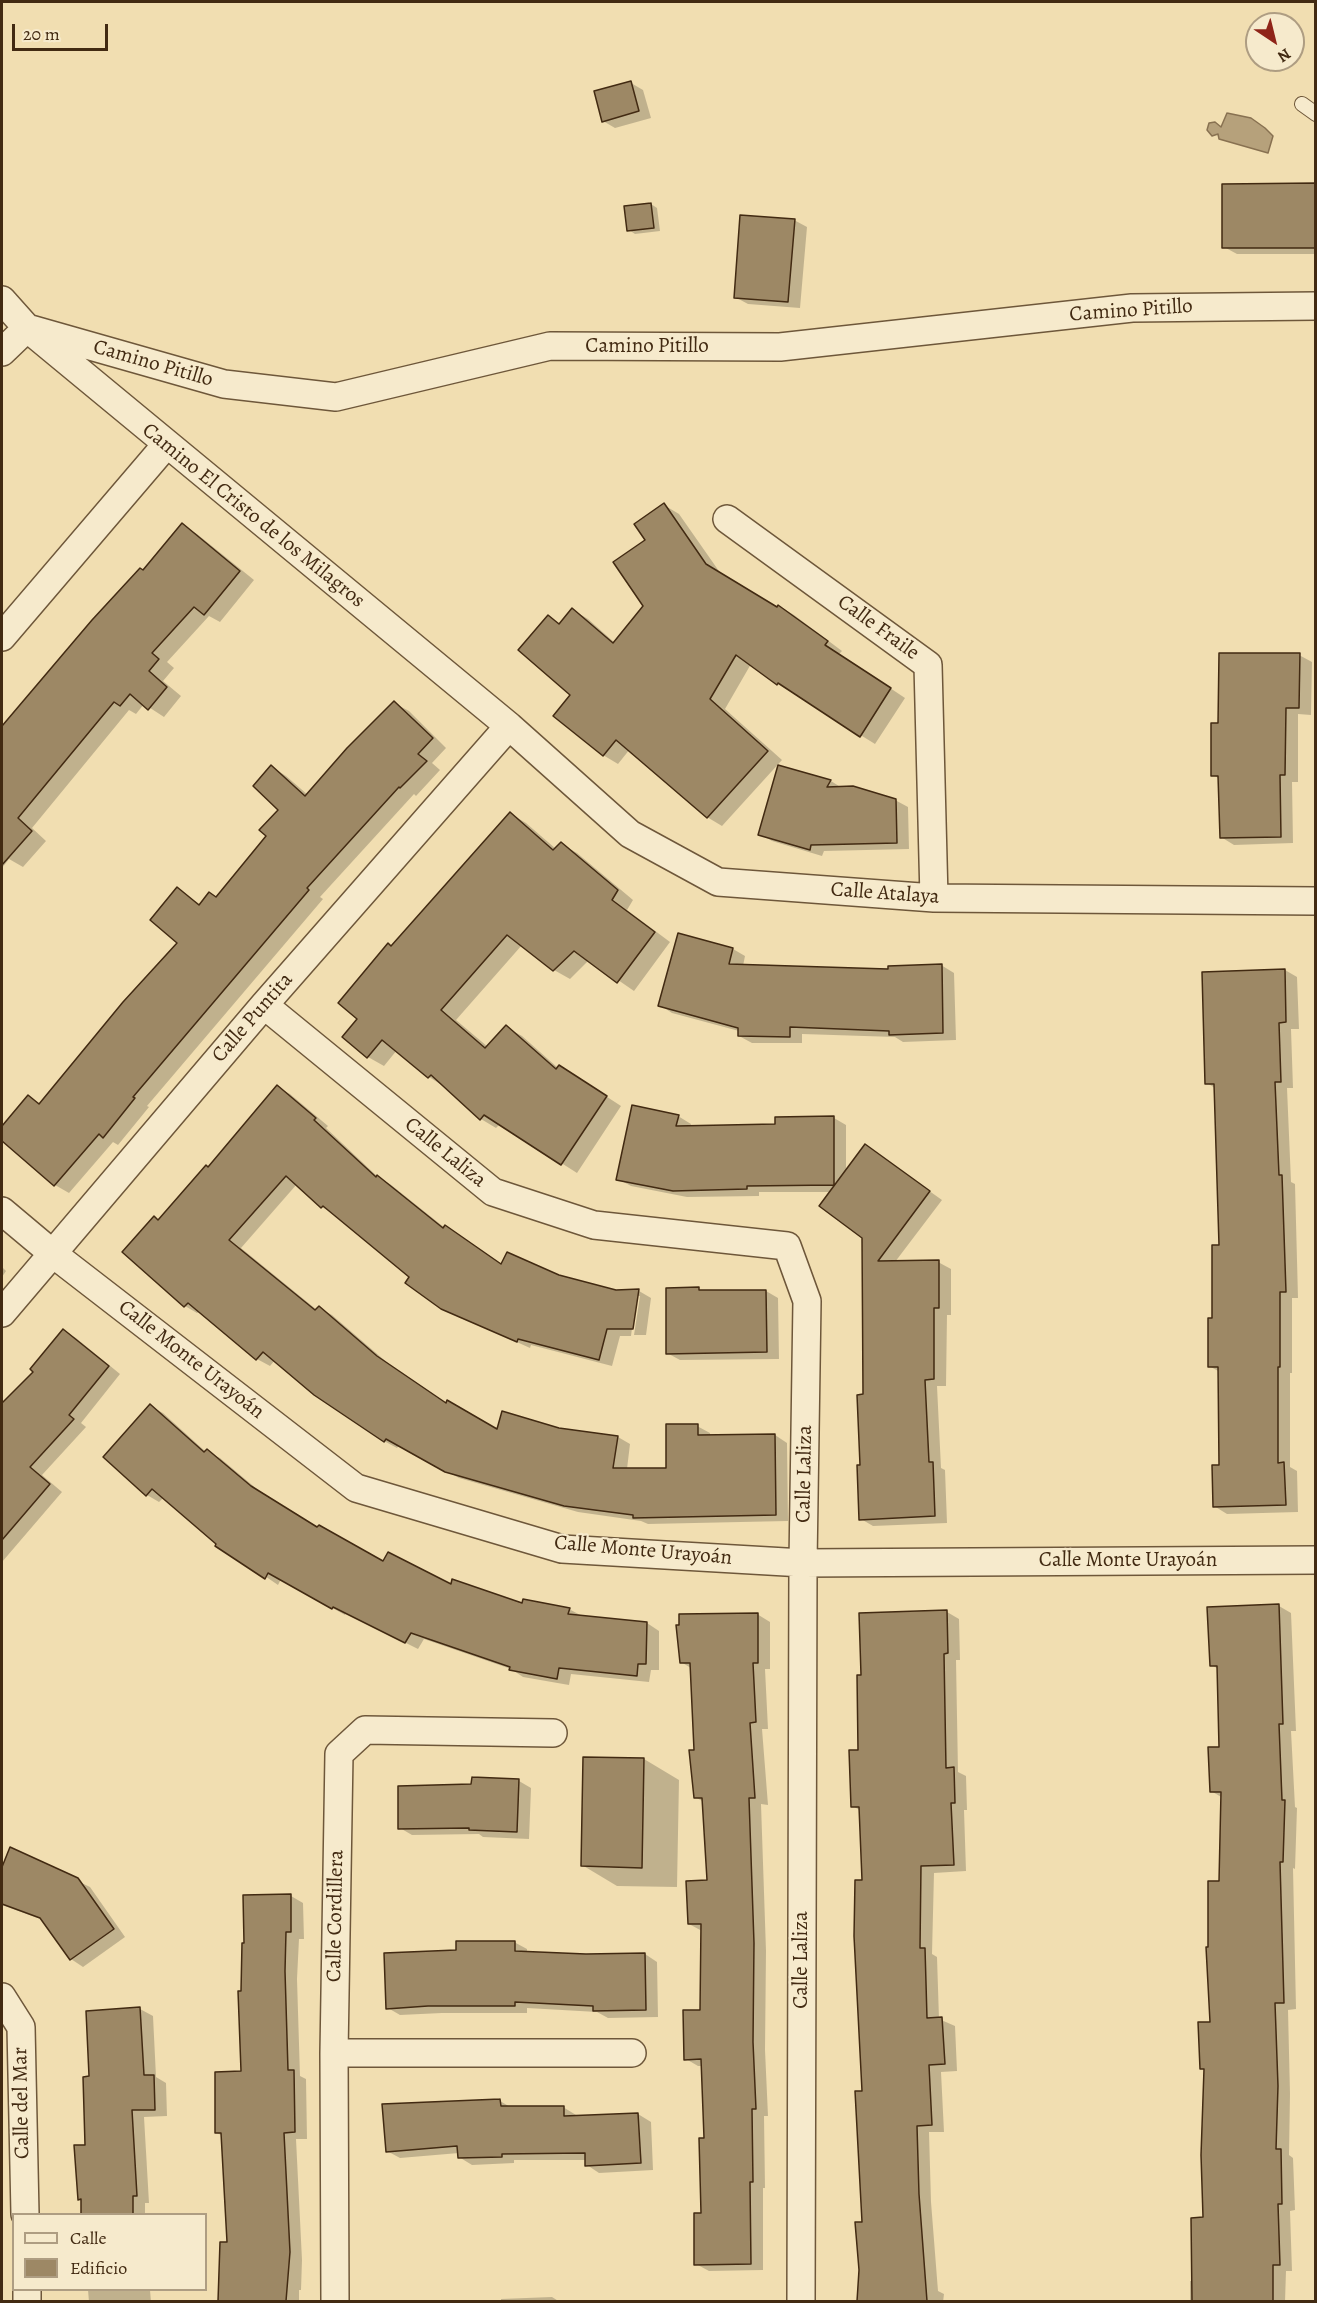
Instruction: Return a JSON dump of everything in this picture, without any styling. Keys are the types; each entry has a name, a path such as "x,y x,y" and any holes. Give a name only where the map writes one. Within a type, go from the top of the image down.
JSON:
{"street":[{"name":"Camino El Cristo de los Milagros","path":"2,300 27,328 166,445 509,726"},
{"name":"Camino Pitillo","path":"27,328 225,384 336,397 550,346 780,347 1132,308 1316,306"},
{"path":"2,352 27,328"},
{"path":"2,637 166,445"},
{"name":"Calle Fraile","path":"727,519 928,665 934,898"},
{"name":"Calle Atalaya","path":"509,726 630,834 718,882 934,898 1316,901"},
{"name":"Calle Puntita","path":"2,1313 264,1005 509,726"},
{"name":"Calle Laliza","path":"264,1005 494,1192 594,1225 787,1246 807,1301 803,1563 801,2301"},
{"name":"Calle Monte Urayoán","path":"2,1211 52,1253 356,1488 562,1549 803,1563 1316,1560"},
{"name":"Calle Cordillera","path":"335,2301 334,2054 339,1754 365,1730 553,1733"},
{"name":"Calle del Mar","path":"2,1997 21,2027 25,2213"},
{"path":"334,2054 632,2053"}],"lane":[{"path":"1302,104 1316,114"}],"shaded area":[{"path":"1227,113 1251,118 1265,128 1273,136 1268,153 1219,139 1218,134 1212,136 1207,130 1209,123 1215,122 1221,127"}],"building":[{"path":"631,81 639,111 602,122 594,91"},
{"path":"1316,183 1316,248 1222,248 1222,184"},
{"path":"651,203 654,228 627,231 624,206"},
{"path":"740,215 795,219 788,302 734,298"},
{"path":"664,503 706,564 777,607 778,605 828,641 825,645 891,688 860,737 778,683 777,685 736,655 710,699 768,751 707,818 616,740 603,756 553,716 570,695 518,650 548,615 559,624 572,608 613,643 643,606 613,562 645,540 634,524"},
{"path":"182,523 240,571 204,615 194,607 152,653 159,659 149,671 167,687 148,710 130,694 120,706 114,702 18,818 32,831 2,865 2,726 92,620 140,568 143,570"},
{"path":"1219,653 1300,653 1299,708 1286,708 1285,775 1280,775 1281,837 1220,838 1218,776 1211,776 1211,723 1218,723"},
{"path":"394,701 433,738 418,754 427,761 399,787 307,888 309,890 133,1097 135,1098 103,1138 99,1134 54,1186 2,1141 2,1126 28,1095 39,1104 123,1002 177,943 150,920 177,887 199,905 209,892 216,897 266,836 259,830 278,810 253,786 271,765 305,796 347,748"},
{"path":"778,765 831,780 827,787 853,786 896,799 897,843 811,845 810,850 758,835"},
{"path":"510,812 553,850 561,842 618,890 612,900 655,932 617,983 574,951 553,971 507,935 441,1010 485,1048 506,1025 556,1069 559,1065 607,1096 561,1165 484,1115 480,1120 431,1075 428,1078 382,1040 367,1058 342,1037 357,1019 338,1003 388,943 391,946"},
{"path":"678,933 733,948 729,964 888,969 888,966 942,964 943,1033 889,1035 889,1031 790,1027 790,1037 738,1036 738,1028 658,1006"},
{"path":"1285,969 1286,1022 1279,1023 1281,1082 1275,1082 1279,1175 1282,1175 1286,1292 1280,1292 1278,1463 1284,1462 1286,1505 1213,1507 1212,1465 1219,1465 1218,1367 1208,1367 1208,1318 1212,1318 1212,1245 1219,1245 1214,1084 1205,1084 1202,972"},
{"path":"277,1085 316,1118 314,1120 376,1177 377,1175 443,1228 445,1225 501,1264 507,1252 559,1275 616,1290 639,1289 633,1329 607,1329 599,1360 518,1339 517,1342 441,1309 405,1283 409,1277 323,1206 321,1208 286,1176 229,1240 315,1310 319,1306 377,1356 446,1403 447,1400 497,1429 502,1411 559,1428 618,1436 613,1468 666,1468 666,1424 698,1424 698,1435 775,1434 776,1515 633,1518 633,1515 564,1506 445,1472 386,1439 384,1442 314,1395 263,1352 256,1360 188,1303 184,1307 122,1252 154,1216 158,1220 206,1165 208,1167"},
{"path":"632,1105 679,1115 676,1126 775,1124 775,1117 834,1116 834,1185 747,1186 747,1189 673,1191 616,1180"},
{"path":"865,1144 930,1191 878,1261 939,1260 939,1308 934,1308 934,1379 925,1380 929,1462 933,1462 935,1516 859,1520 857,1465 860,1465 857,1395 863,1394 862,1238 819,1206"},
{"path":"699,1287 699,1290 766,1290 767,1352 666,1354 666,1288"},
{"path":"63,1329 109,1366 69,1415 74,1419 30,1467 50,1484 2,1540 2,1403 33,1372 30,1369"},
{"path":"150,1404 204,1452 207,1449 251,1486 317,1527 319,1525 383,1561 388,1552 451,1584 452,1579 522,1603 523,1599 570,1608 568,1614 647,1622 646,1664 638,1664 637,1676 559,1668 557,1679 509,1670 510,1667 411,1633 405,1643 333,1607 332,1609 268,1573 265,1579 215,1546 216,1544 152,1489 146,1496 103,1457"},
{"path":"1279,1604 1283,1724 1279,1724 1282,1800 1285,1800 1283,1862 1280,1862 1284,2003 1275,2003 1278,2086 1276,2149 1281,2149 1282,2204 1278,2204 1280,2265 1273,2265 1273,2301 1192,2301 1191,2218 1203,2217 1201,2155 1204,2069 1200,2069 1198,2022 1210,2022 1206,1947 1208,1947 1208,1881 1219,1881 1221,1792 1210,1792 1208,1747 1219,1747 1217,1666 1210,1666 1207,1607"},
{"path":"947,1610 948,1653 944,1654 946,1768 954,1767 955,1803 951,1803 954,1865 921,1866 920,1948 925,1948 927,2018 942,2017 945,2064 929,2065 932,2125 917,2126 919,2194 927,2301 857,2301 859,2270 855,2222 862,2222 855,2091 862,2091 854,1936 855,1880 862,1880 859,1807 851,1807 849,1750 858,1750 857,1675 861,1675 859,1613"},
{"path":"758,1613 758,1663 753,1663 756,1722 750,1723 755,1798 749,1798 756,2109 752,2109 751,2264 694,2265 694,2213 701,2213 699,2138 704,2138 701,2059 684,2060 683,2010 700,2010 701,1924 688,1924 686,1881 707,1880 702,1798 694,1798 689,1750 694,1750 690,1663 680,1663 676,1625 679,1625 679,1614"},
{"path":"583,1757 644,1758 642,1868 581,1866"},
{"path":"472,1777 519,1779 517,1832 469,1830 469,1828 398,1829 398,1786 471,1784"},
{"path":"10,1847 78,1878 114,1929 70,1960 40,1918 2,1904 2,1867"},
{"path":"291,1894 291,1932 286,1932 285,1971 288,2070 294,2070 295,2132 284,2133 290,2252 286,2301 218,2301 220,2242 227,2242 221,2133 215,2133 215,2072 241,2071 238,1991 241,1991 242,1943 244,1943 243,1895"},
{"path":"456,1941 515,1941 515,1951 586,1954 645,1953 646,2010 593,2011 593,2006 515,2002 515,2006 428,2006 386,2009 384,1953 456,1950"},
{"path":"140,2007 144,2075 154,2075 155,2110 132,2110 137,2196 133,2196 133,2213 81,2213 74,2145 85,2145 83,2077 89,2076 86,2011"},
{"path":"500,2099 501,2106 564,2106 564,2116 638,2113 641,2163 585,2166 585,2153 502,2154 502,2157 458,2158 457,2146 386,2152 382,2104"}]}
